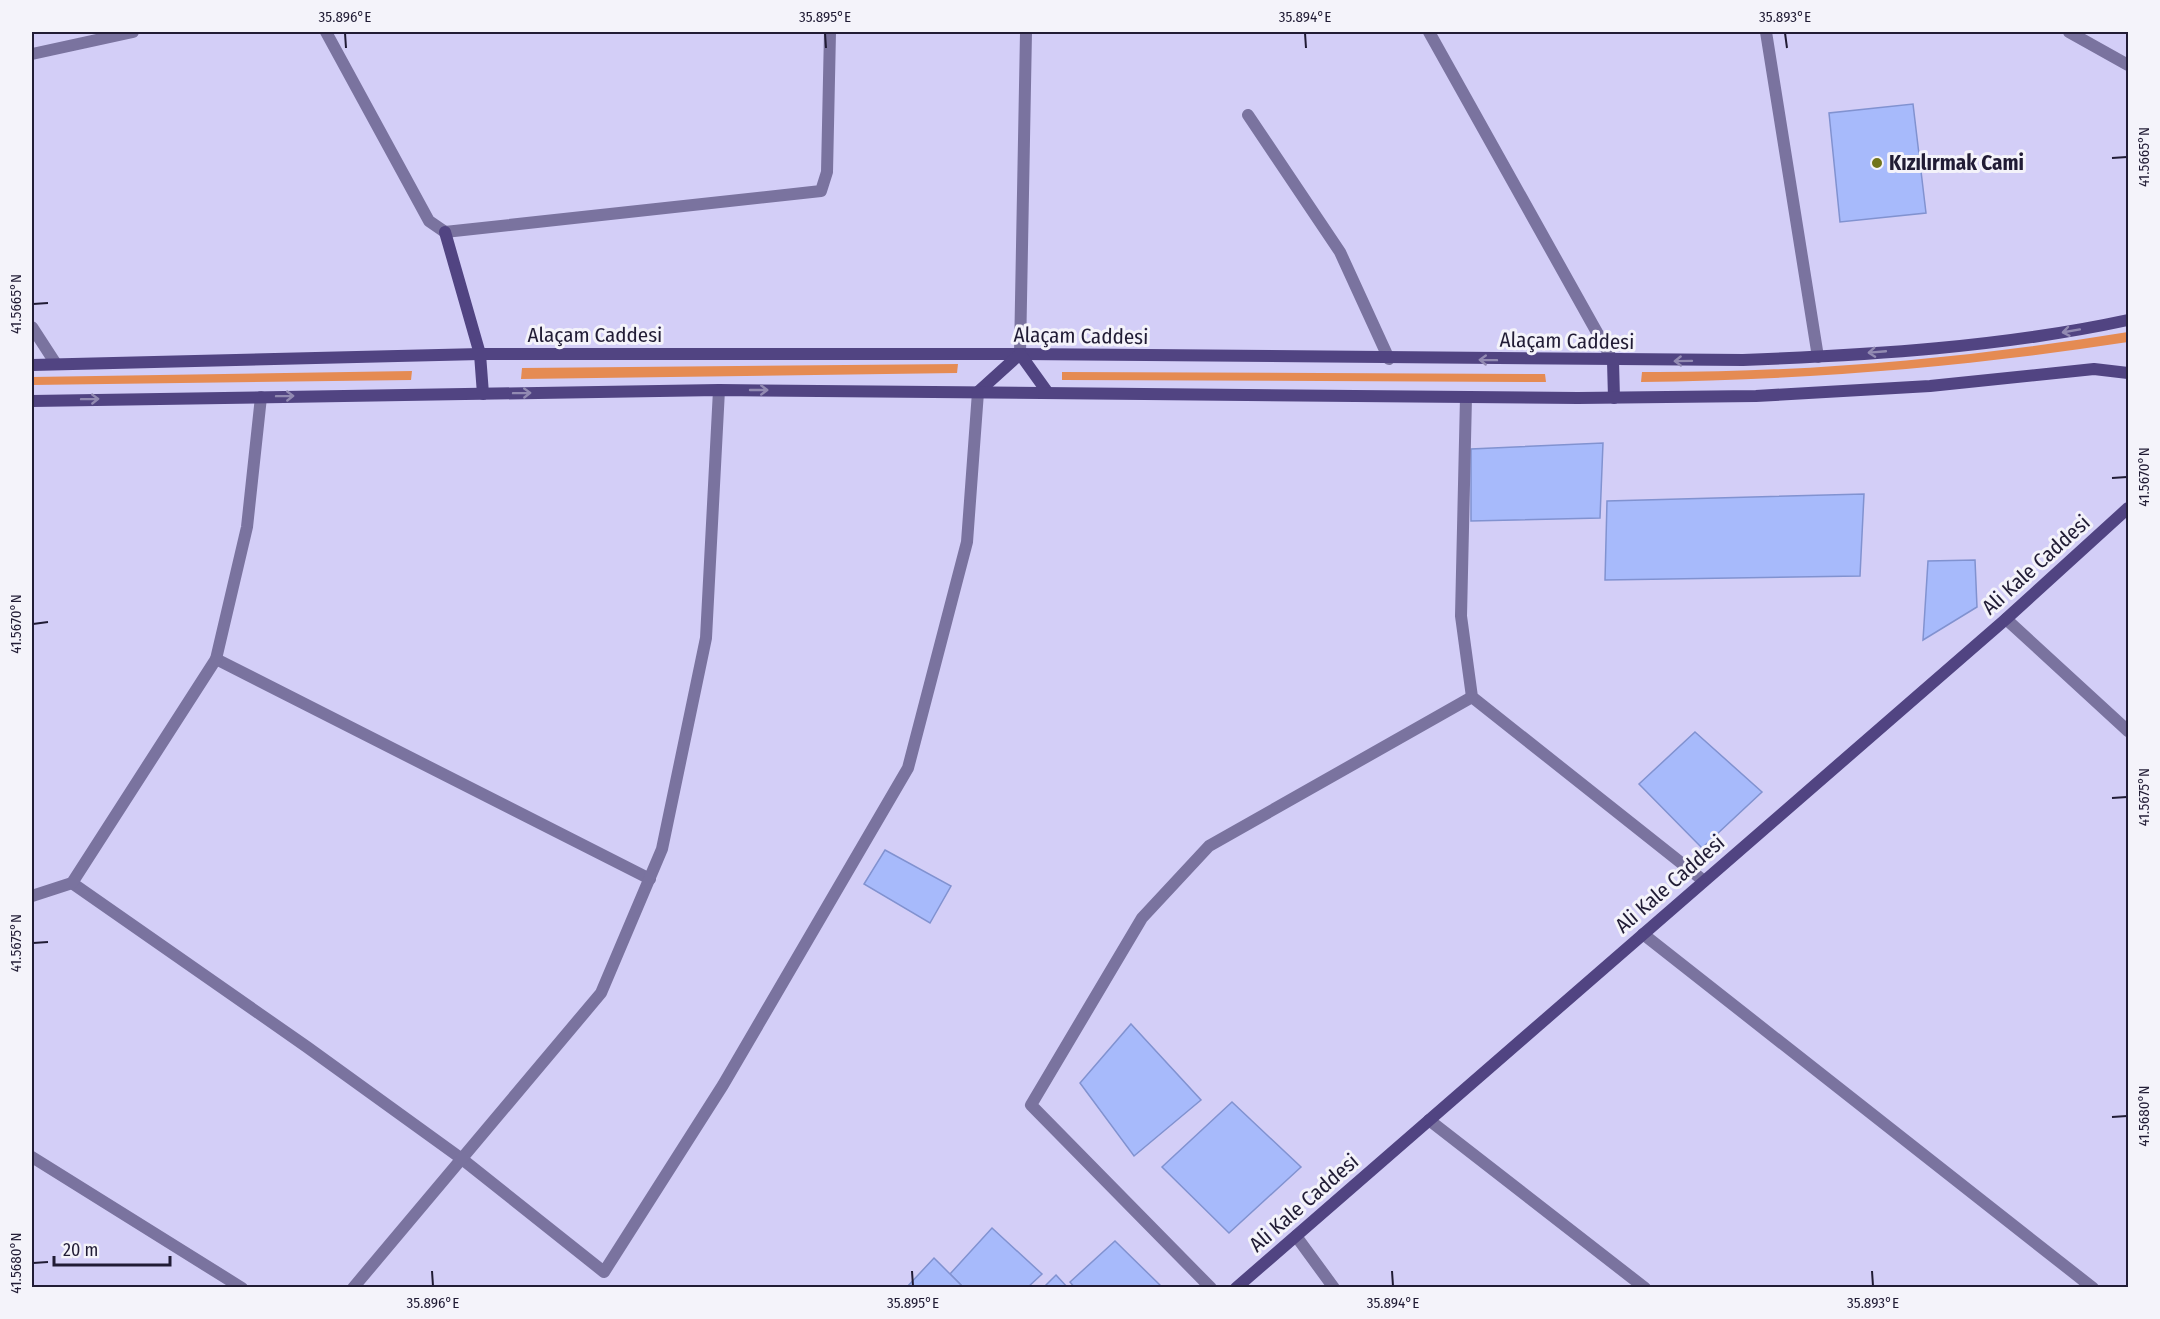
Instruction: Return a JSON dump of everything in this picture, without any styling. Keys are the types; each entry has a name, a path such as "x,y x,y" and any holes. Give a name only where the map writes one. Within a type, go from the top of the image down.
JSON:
{"main road":[{"path":"445,232 480,354 483,394"},
{"name":"Alaçam Caddesi","path":"32,365 480,354 1020,354 1613,361 1818,357 2016,339 2128,320"},
{"path":"978,392 1020,354 1048,393"},
{"path":"1613,361 1614,398"},
{"path":"32,400 719,390 1614,398 1830,393 2094,369 2128,374"},
{"name":"Ali Kale Caddesi","path":"1236,1287 2006,619 2128,508"}],"street":[{"path":"32,54 133,32"},
{"path":"326,32 429,220 445,232 821,190 827,172 830,32"},
{"path":"1020,354 1026,32"},
{"path":"1429,32 1613,361"},
{"path":"1766,32 1818,357"},
{"path":"2069,32 2128,66"},
{"path":"1248,115 1340,252 1389,359"},
{"path":"32,327 56,364"},
{"path":"353,1287 601,993 650,879 662,849 706,638 719,390"},
{"path":"72,883 307,1047 462,1159 604,1272 723,1085 908,768 967,542 978,392"},
{"path":"32,896 72,883 216,659 247,527 261,397"},
{"path":"1466,397 1461,616 1472,697 1704,881"},
{"path":"2006,619 2128,731"},
{"path":"216,659 650,879"},
{"path":"1211,1287 1031,1105 1142,918 1209,846 1472,697"},
{"path":"1643,933 2093,1287"},
{"path":"1429,1120 1645,1287"},
{"path":"32,1157 243,1287"},
{"path":"1296,1236 1334,1287"}],"shaded area":[{"path":"2128,332 2128,342 2007,359 1825,375 1641,382 1642,372 1764,370 1886,362 2007,349"},
{"path":"958,364 957,373 521,379 522,368"},
{"path":"412,371 411,380 32,385 32,377"},
{"path":"1062,372 1545,374 1546,382 1062,380"}],"building":[{"name":"Kızılırmak Cami","path":"1913,104 1926,213 1840,222 1829,113"},
{"path":"1603,443 1600,518 1471,521 1471,449"},
{"path":"1864,494 1860,576 1605,580 1607,501"},
{"path":"1975,560 1977,607 1923,640 1928,561"},
{"path":"1695,732 1762,792 1702,848 1639,784"},
{"path":"885,850 951,886 930,923 864,884"},
{"path":"1131,1024 1201,1100 1134,1156 1080,1083"},
{"path":"1232,1102 1301,1167 1229,1233 1162,1167"},
{"path":"992,1228 1042,1274 1027,1288 964,1288 950,1274"},
{"path":"1115,1241 1163,1288 1075,1288 1070,1282"},
{"path":"934,1258 964,1288 906,1288"},
{"path":"1056,1275 1068,1288 1043,1288"}],"place":[{"name":"Kızılırmak Cami","path":"1877,163"}]}
